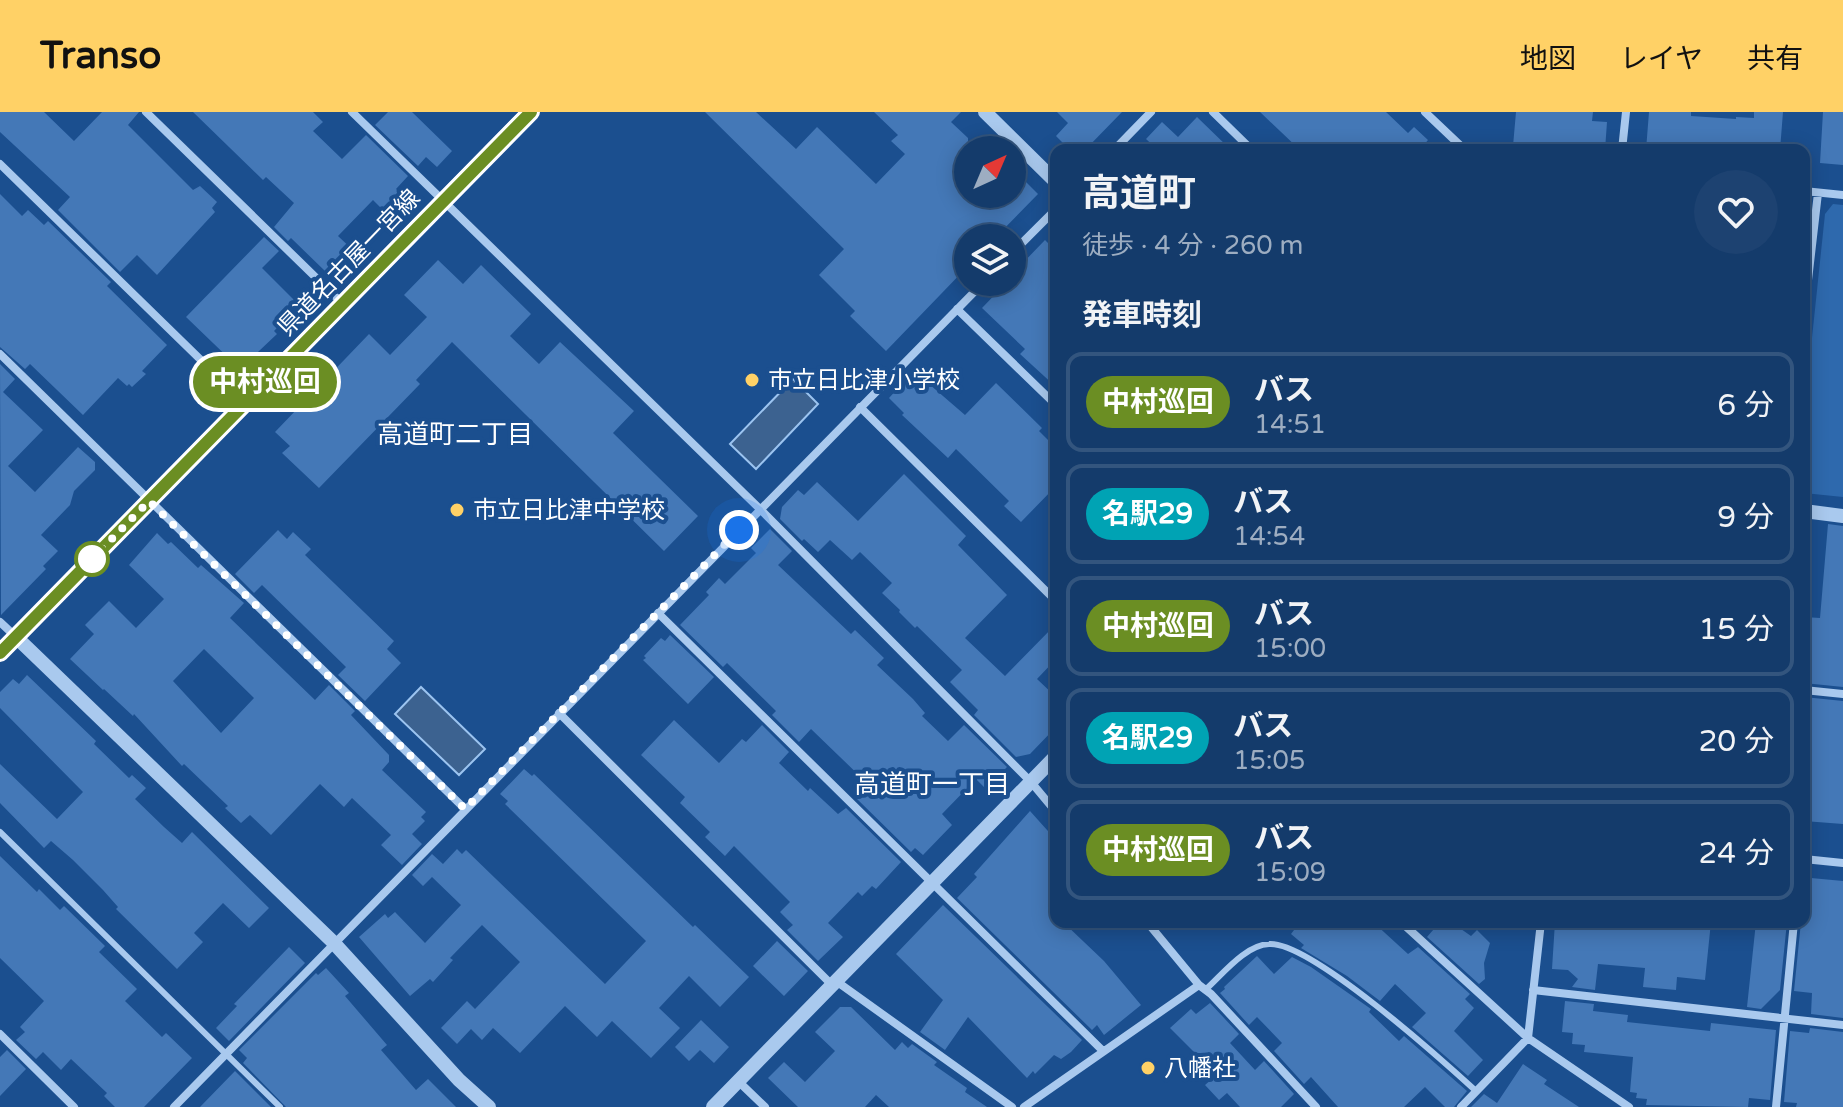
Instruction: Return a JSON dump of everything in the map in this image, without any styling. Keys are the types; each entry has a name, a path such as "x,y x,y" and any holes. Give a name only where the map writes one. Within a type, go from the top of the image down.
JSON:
{"main road":[{"name":"県道名古屋一宮線","path":"0,653 530,112"}],"street":[{"path":"146,112 343,304"},
{"path":"352,112 760,509 1050,805"},
{"path":"985,112 1050,176"},
{"path":"1120,144 1151,112"},
{"path":"1213,112 1246,144"},
{"path":"1425,112 1459,144"},
{"path":"1623,144 1626,112"},
{"path":"0,164 245,403"},
{"path":"1810,192 1843,195"},
{"path":"1810,263 1818,193"},
{"path":"1026,239 1050,215"},
{"path":"174,1107 970,296"},
{"path":"957,309 1050,399"},
{"path":"0,354 465,809"},
{"path":"860,407 1050,595"},
{"path":"1810,512 1843,516"},
{"path":"658,613 1103,1051"},
{"path":"0,622 333,942 459,1080 489,1107"},
{"path":"1810,691 1843,694"},
{"path":"559,713 834,983 1012,1107"},
{"path":"713,1107 1050,762"},
{"path":"1810,860 1843,863"},
{"path":"1152,928 1202,987 1316,1107"},
{"path":"1408,928 1528,1038 1629,1107"},
{"path":"1461,1107 1528,1038 1540,928"},
{"path":"1776,1107 1793,928"},
{"path":"1024,1107 1202,987"},
{"path":"1533,990 1843,1025"},
{"path":"0,1034 74,1107"},
{"path":"738,1081 765,1107"}],"lane":[{"path":"0,832 280,1107"},
{"path":"1202,987 1254,947 1283,945 1317,963 1409,1031 1476,1091"}],"shaded area":[{"path":"1833,204 1843,205 1843,497 1810,494 1810,357 1825,214"},
{"path":"793,379 818,404 756,469 730,444"},
{"path":"421,687 485,749 459,775 395,714"}],"building":[{"path":"0,112 44,112 74,141 102,112 139,112 128,125 193,190 200,186 217,202 212,208 215,212 157,275 137,255 120,272 58,210 70,197 0,132"},
{"path":"193,112 313,112 323,122 313,131 342,159 366,135 408,176 396,189 404,196 387,214 373,200 338,236 355,252 337,270 332,266 326,272 291,238 288,241 274,227 294,203 266,177 263,180"},
{"path":"388,112 412,112 452,151 437,167 426,157 418,166 375,125"},
{"path":"705,112 756,112 796,149 817,127 876,184 905,154 891,141 898,135 874,112 961,112 951,122 966,136 954,136 954,208 1024,208 1009,224 954,224 954,281 886,351 850,316 855,311 819,275 844,249"},
{"path":"1057,112 1122,112 1091,144 1064,144 1056,136 1068,123"},
{"path":"1260,112 1386,112 1408,133 1414,127 1428,140 1425,144 1294,144"},
{"path":"1516,112 1593,112 1592,121 1607,122 1605,144 1513,144"},
{"path":"1649,112 1691,112 1691,116 1736,119 1754,118 1754,112 1783,112 1780,144 1646,144"},
{"path":"1823,112 1843,112 1843,165 1820,163"},
{"path":"1197,117 1225,144 1151,144 1146,139 1162,122 1178,137"},
{"path":"1026,182 1038,194 1026,206"},
{"path":"0,194 22,216 28,210 44,225 48,221 111,282 107,286 167,345 142,371 146,374 132,387 118,378 83,415 30,364 25,369 0,347"},
{"path":"264,237 279,251 262,268 299,305 274,331 277,334 240,369 186,317"},
{"path":"1045,240 1050,245 1050,382 1020,354 1025,349 982,308 994,296 1026,296 1026,260"},
{"path":"438,260 463,284 481,265 531,314 510,336 539,364 560,342 634,411 613,433 698,516 664,551 452,342 416,380 420,384 319,488 282,453 290,446 275,432 369,334 390,355 427,317 404,295"},
{"path":"0,364 15,379 3,392 43,430 8,466 35,492 78,447 95,462 95,470 74,491 70,505 41,535 58,551 43,566 46,569 1,615"},
{"path":"914,371 965,415 996,383 1042,428 1039,431 1050,442 1050,492 1021,522 1004,506 1009,501 956,449 948,458 902,415 904,413 889,398"},
{"path":"904,474 966,536 958,545 1007,595 965,638 1005,676 1050,630 1050,665 1037,679 1050,691 1050,733 1030,754 1016,757 974,715 978,710 950,682 962,670 882,593 892,583 860,552 852,560 830,540 818,552 780,519 782,507 798,490 804,495 817,482 858,521"},
{"path":"1828,524 1843,526 1843,687 1810,684 1810,617 1820,618"},
{"path":"770,529 792,551 778,565 851,634 855,630 884,658 877,665 913,699 925,713 922,716 948,741 964,725 1007,767 986,789 976,779 942,814 952,825 923,855 915,848 911,852 856,798 868,784 811,729 799,742 772,715 776,711 727,663 723,667 680,625 709,595 706,592 719,578 725,584 756,553 751,548"},
{"path":"278,530 287,539 293,532 311,549 305,555 394,641 387,649 401,663 365,701 338,675 346,667 262,585 254,593 235,574"},
{"path":"157,533 168,544 171,542 198,568 201,565 244,603 230,618 315,700 329,685 355,711 351,715 389,755 389,762 382,770 426,812 421,817 425,821 412,834 422,844 402,865 381,845 391,835 352,798 344,807 320,784 271,835 250,815 241,823 225,808 228,806 184,764 182,766 134,714 70,659 94,634 85,625 109,601 136,628 164,599 129,565","holes":["204,649 254,698 221,733 173,681"]},
{"path":"670,635 714,677 688,704 643,660 661,638 665,641"},
{"path":"27,675 96,741 94,744 129,778 132,775 146,788 135,799 164,827 182,843 192,832 269,908 249,928 223,903 194,933 203,942 177,969 116,909 118,907 73,860 51,841 44,848 0,803 0,764 57,819 83,792 0,708 0,692 13,679 19,684"},
{"path":"1810,698 1843,701 1843,824 1810,821"},
{"path":"674,720 719,763 742,739 746,742 762,725 789,752 779,763 838,814 846,808 901,862 876,889 872,886 862,896 858,892 828,923 843,937 818,961 787,930 793,925 780,912 790,902 734,846 725,856 705,837 710,832 680,803 685,797 641,755"},
{"path":"524,769 532,776 534,774 749,977 720,1007 689,976 659,1008 680,1028 651,1058 612,1021 597,1037 565,1006 520,1053 493,1028 482,1040 471,1029 457,1044 441,1028 467,1001 475,1009 520,962 482,925 450,958 453,960 433,982 430,979 410,996 359,937 385,914 388,918 395,912 425,943 461,905 432,877 423,886 412,875 432,854 443,864 457,849 462,854 466,850 605,984 646,941 505,804 508,801 500,794"},
{"path":"1030,811 1050,833 1050,928 1069,928 1104,961 1141,1005 1104,1035 1097,1025 1092,1030 957,898 977,877 974,874"},
{"path":"0,856 60,910 64,906 105,946 99,952 137,989 125,1001 162,1037 166,1033 192,1058 144,1107 115,1107 104,1096 107,1093 71,1059 61,1070 43,1052 36,1059 16,1040 25,1032 20,1027 44,1001 0,958"},
{"path":"1811,878 1843,881 1843,1018 1811,1014 1812,993 1794,991 1800,928 1810,928"},
{"path":"943,905 1082,1040 1071,1052 1061,1059 1054,1055 1027,1078 968,1017 945,1050 920,1032 943,1000 896,954"},
{"path":"1296,928 1380,928 1408,954 1418,947 1470,994 1465,999 1474,1008 1454,1031 1483,1060 1468,1076 1412,1027 1426,1013 1395,984 1380,1001 1301,948 1304,945 1291,934"},
{"path":"1435,928 1460,928 1471,936 1477,930 1490,943 1484,963 1485,979 1479,984 1427,937"},
{"path":"1555,928 1710,928 1705,980 1677,977 1676,990 1643,987 1645,968 1598,964 1595,990 1572,987 1578,979 1568,970 1552,969"},
{"path":"1755,928 1786,928 1780,990 1761,1009 1747,1007"},
{"path":"777,941 808,971 784,996 753,966"},
{"path":"289,947 305,963 229,1041 216,1028 237,1006 234,1004"},
{"path":"1257,956 1274,974 1292,957 1311,967 1371,1009 1369,1012 1399,1041 1404,1036 1467,1091 1454,1107 1445,1107 1425,1087 1404,1107 1338,1107 1311,1077 1304,1084 1274,1051 1282,1043 1257,1017 1249,1025 1220,993"},
{"path":"326,968 349,993 345,996 387,1045 381,1050 416,1090 428,1079 456,1107 286,1107 243,1063 247,1058 239,1050 316,973 318,975"},
{"path":"1565,1001 1594,1004 1593,1011 1628,1015 1627,1022 1710,1031 1711,1023 1776,1030 1770,1100 1749,1098 1748,1107 1646,1105 1647,1099 1636,1098 1637,1093 1630,1092 1633,1057 1584,1052 1585,1045 1572,1044 1573,1033 1562,1032"},
{"path":"1210,1003 1239,1034 1230,1043 1255,1070 1264,1061 1294,1094 1281,1107 1240,1107 1227,1093 1219,1100 1205,1085 1212,1079 1191,1056 1195,1053 1170,1028 1191,1009 1196,1014"},
{"path":"840,1007 851,1007 895,1050 902,1042 908,1048 912,1044 937,1062 934,1065 967,1088 965,1092 987,1107 889,1107 876,1095 865,1107 798,1107 768,1078 784,1062 805,1082 835,1051 815,1032"},
{"path":"701,1020 729,1047 714,1063 700,1050 689,1061 675,1047"},
{"path":"1810,1028 1843,1032 1843,1107 1796,1107 1797,1103 1784,1102 1790,1031 1809,1033"},
{"path":"7,1050 26,1069 0,1096 0,1057"},
{"path":"1523,1064 1547,1080 1544,1084 1579,1107 1471,1107 1484,1094 1497,1103"},
{"path":"235,1071 271,1107 200,1107"}],"bus line":[{"name":"中村巡回","path":"0,653 531,112"}],"place":[{"name":"市立日比津小学校","path":"752,380"},
{"name":"市立日比津中学校","path":"457,510"},
{"name":"八幡社","path":"1148,1068"}],"district":[{"name":"高道町二丁目","path":"455,434"},
{"name":"高道町一丁目","path":"932,784"}],"route":[{"path":"92,559 149,501 465,809 739,530"}]}
